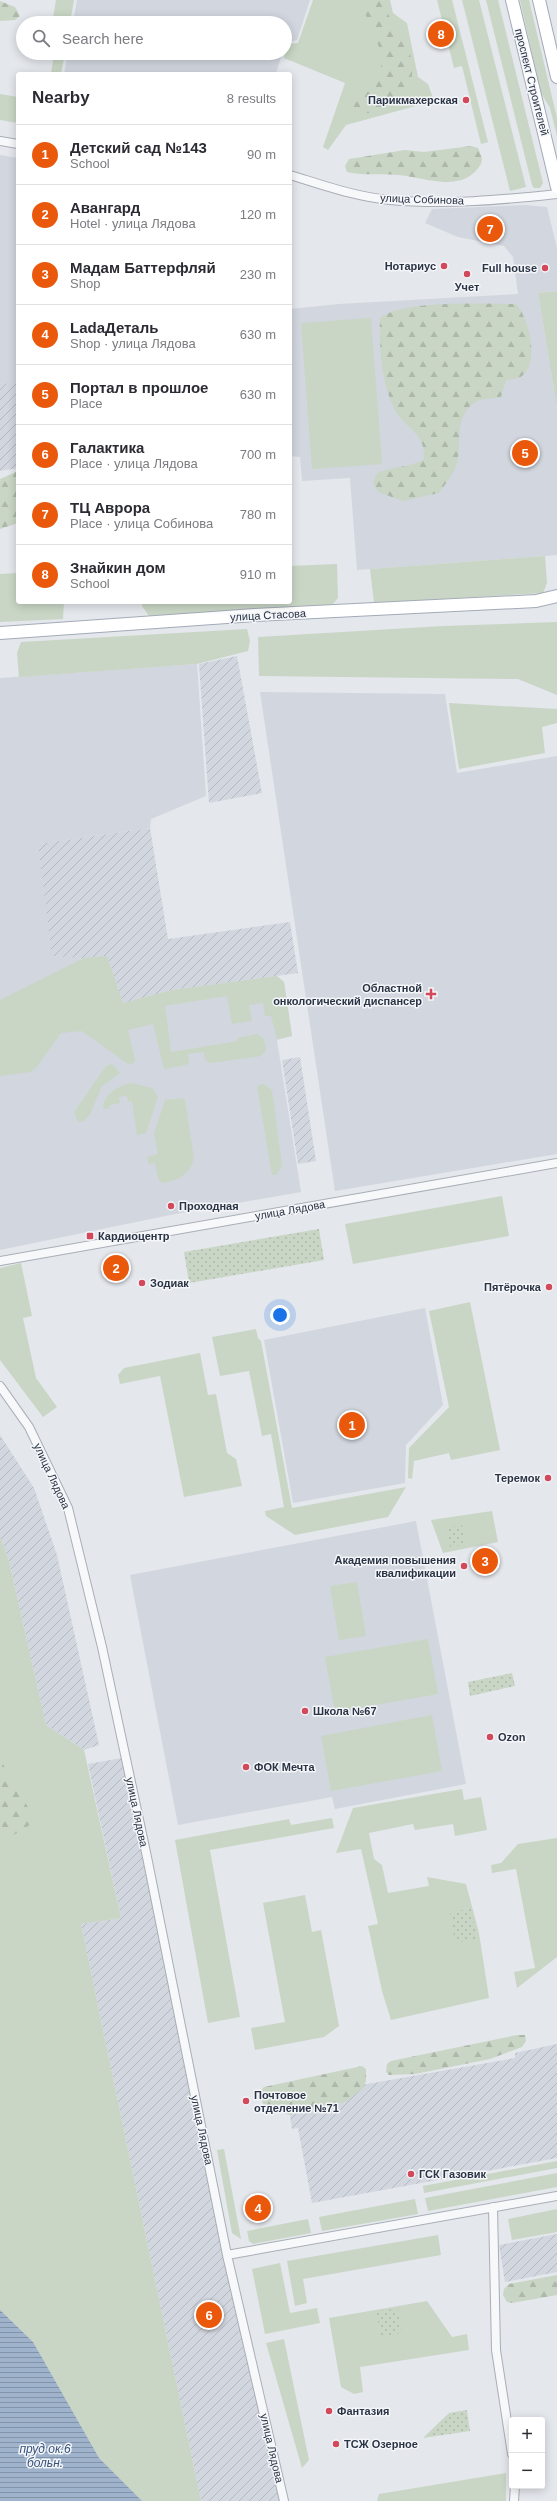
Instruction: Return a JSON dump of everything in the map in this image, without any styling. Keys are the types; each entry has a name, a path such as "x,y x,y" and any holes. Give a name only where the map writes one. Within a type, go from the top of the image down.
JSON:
{"main road":[{"name":"проспект Строителей","path":"512,0 557,187"},
{"path":"538,0 557,77"},
{"name":"улица Стасова","path":"0,633 255,615 536,601 557,596"},
{"name":"улица Стасова","path":"536,601 557,605"}],"street":[{"path":"0,141 16,144"},
{"name":"улица Собинова","path":"292,176 342,192 389,200 453,202 514,199 557,194"},
{"name":"улица Лядова","path":"0,1261 557,1163"},
{"name":"улица Лядова","path":"0,1386 29,1427 68,1508 102,1647 147,1857 227,2255 284,2501"},
{"path":"227,2255 557,2196"},
{"path":"493,2207 496,2350 512,2453"},
{"path":"514,2501 515,2489"}],"shaded area":[{"path":"77,0 310,0 297,40 292,41 292,16 74,16"},
{"path":"67,60 280,60 277,72 64,72"},
{"path":"0,155 16,158 16,385 0,387"},
{"path":"525,205 547,207 557,248 557,291 538,293 557,408 557,555 357,570 350,478 302,481 300,457 292,456 292,309 339,304 518,294 513,257 504,246 458,237 425,223 432,209"},
{"path":"16,383 16,468 0,471 0,384"},
{"path":"237,656 262,793 209,803 199,664"},
{"path":"197,664 206,796 151,819 150,828 38,844 107,956 123,1003 172,990 277,976 284,982 292,1036 277,1040 301,1192 175,1214 0,1250 0,678"},
{"name":"Областной онкологический диспансер","path":"260,692 445,694 457,773 557,756 557,1154 335,1191"},
{"path":"150,828 168,939 290,922 298,973 172,990 123,1003 107,956 84,958 52,956 38,844"},
{"path":"300,1057 316,1161 298,1164 282,1060"},
{"path":"425,1308 443,1405 406,1445 405,1483 293,1503 264,1340"},
{"path":"0,1435 34,1488 57,1555 99,1745 84,1750 46,1725 9,1561 0,1536"},
{"name":"Школа №67","path":"416,1521 466,1784 335,1809 332,1797 178,1825 130,1575"},
{"path":"122,1758 224,2254 281,2501 201,2501 81,1924 121,1918 88,1764"},
{"path":"557,2044 557,2158 312,2203 298,2128 292,2129 290,2116 293,2097 515,2058 515,2053"},
{"path":"557,2234 557,2272 505,2282 499,2245"}],"green space":[{"path":"56,0 74,0 71,16 53,16"},
{"path":"313,0 390,0 393,13 407,23 418,77 428,84 434,101 346,125 328,150 323,147 345,83 289,60 292,60 292,44 298,43"},
{"path":"357,0 384,0 390,18 404,37 412,62 410,83 406,92 388,107 368,113 362,113 353,109 351,106 352,102 354,98 372,81 381,68 382,62 380,49 362,7"},
{"path":"437,0 452,0 488,142 481,144 462,66 454,68"},
{"path":"462,0 479,0 526,187 510,191"},
{"path":"486,0 498,0 543,183 540,188 534,188 532,185"},
{"path":"520,0 529,0 557,118 557,136 550,108 541,93"},
{"path":"0,1 15,7 20,16 16,16 15,20 0,21"},
{"path":"53,60 64,60 61,72 51,72"},
{"path":"0,94 16,97 16,123 0,120"},
{"path":"471,146 478,148 482,158 481,164 465,179 455,181 433,181 393,174 353,173 347,172 345,166 349,159 405,150 424,152"},
{"path":"557,291 557,408 538,293"},
{"path":"445,304 516,304 525,319 531,340 530,361 527,369 522,376 506,380 501,397 477,401 468,408 461,421 457,463 450,477 439,493 403,501 378,492 373,483 377,473 413,464 424,459 424,450 418,436 397,414 389,396 383,374 380,318 391,312 406,308 425,306"},
{"path":"371,318 382,464 312,469 301,323"},
{"path":"16,472 16,524 0,529 0,479"},
{"path":"545,556 547,583 543,593 374,603 370,569"},
{"path":"337,564 338,598 332,605 149,616 142,606 142,604 292,604 292,566"},
{"path":"16,573 16,604 64,604 63,619 0,622 0,574"},
{"path":"557,622 557,695 518,679 259,676 258,637 443,626"},
{"path":"247,629 250,641 248,651 197,664 19,677 17,653 21,642"},
{"path":"449,703 557,709 557,723 542,727 545,753 459,769"},
{"path":"107,956 123,1003 172,990 277,976 284,982 292,1036 277,1039 271,1016 265,1016 263,1003 249,1005 252,1021 232,1024 227,996 165,1006 171,1052 238,1041 237,1038 257,1034 264,1039 266,1050 261,1056 210,1063 205,1060 204,1052 188,1054 189,1063 186,1065 164,1069 153,1024 128,1030 135,1060 134,1063 128,1064 82,1031 61,1033 36,1068 30,1072 0,1076 0,1000 84,958"},
{"path":"112,1064 120,1073 102,1086 90,1114 84,1121 79,1122 74,1112 106,1066"},
{"path":"131,1083 152,1088 158,1097 146,1133 137,1135 132,1101 128,1102 127,1096 119,1097 120,1103 109,1105 110,1108 103,1109 106,1099 112,1092 121,1086"},
{"path":"264,1084 272,1090 282,1166 276,1175 272,1175 257,1086"},
{"path":"182,1098 185,1100 194,1158 190,1168 182,1176 162,1183 158,1178 155,1163 149,1164 147,1157 158,1154 154,1133 165,1100"},
{"path":"502,1196 509,1236 353,1264 345,1224"},
{"path":"319,1229 324,1260 189,1283 184,1252"},
{"path":"21,1263 32,1316 23,1318 36,1378 57,1407 43,1417 0,1360 0,1268"},
{"path":"470,1302 500,1450 451,1460 449,1453 414,1461 412,1479 408,1478 409,1448 449,1407 429,1311"},
{"path":"256,1329 258,1338 261,1341 292,1508 406,1487 388,1517 295,1535 266,1516 265,1511 284,1507 271,1434 262,1436 249,1371 220,1376 212,1337"},
{"path":"200,1353 208,1395 216,1394 227,1453 236,1459 242,1486 184,1497 160,1376 120,1384 118,1375 124,1368"},
{"path":"492,1511 498,1542 443,1553 431,1520"},
{"path":"462,1525 466,1544 450,1547 446,1528"},
{"path":"0,1536 9,1561 46,1725 84,1750 121,1918 81,1924 201,2501 0,2501"},
{"path":"357,1582 366,1636 339,1640 330,1586"},
{"path":"428,1639 438,1694 335,1712 325,1657"},
{"path":"512,1673 515,1686 470,1696 468,1682"},
{"path":"432,1715 442,1771 331,1791 321,1736"},
{"path":"0,1759 36,1821 9,1838 0,1823"},
{"path":"462,1789 464,1800 481,1797 487,1830 455,1836 453,1824 415,1830 413,1824 369,1833 374,1859 382,1865 388,1893 429,1886 427,1877 466,1884 479,1933 489,1998 391,2020 382,1991 368,1926 378,1924 361,1849 336,1853 353,1808"},
{"path":"332,1818 334,1828 210,1850 240,2017 208,2023 175,1840 289,1819 291,1825"},
{"path":"557,1838 557,1957 517,1988 514,1972 535,1968 516,1869 492,1873 491,1865 501,1863 518,1844"},
{"path":"305,1895 312,1932 321,1930 339,2026 324,2037 255,2050 251,2028 285,2022 263,1903"},
{"path":"471,1909 477,1939 455,1943 450,1912"},
{"path":"517,2035 525,2035 526,2041 522,2047 490,2059 415,2074 389,2075 386,2072 387,2064 391,2061"},
{"path":"362,2066 366,2069 366,2081 363,2088 347,2101 289,2115 263,2104 260,2091 264,2087"},
{"path":"224,2149 241,2239 232,2233 217,2150"},
{"path":"557,2161 557,2168 424,2193 423,2186"},
{"path":"557,2173 557,2187 428,2211 425,2198"},
{"path":"415,2199 418,2214 322,2231 319,2217"},
{"path":"557,2209 557,2232 512,2240 508,2219"},
{"path":"308,2219 311,2233 253,2244 249,2241 247,2231"},
{"path":"438,2235 441,2255 303,2279 307,2303 295,2306 287,2261"},
{"path":"280,2263 290,2313 317,2308 320,2323 265,2334 252,2269"},
{"path":"557,2275 557,2295 512,2303 507,2302 503,2295 504,2289 509,2284"},
{"path":"427,2301 452,2337 467,2334 469,2350 360,2367 363,2392 354,2394 341,2387 329,2318"},
{"path":"397,2308 402,2333 381,2337 376,2312"},
{"path":"284,2339 309,2460 302,2468 266,2343"},
{"path":"467,2410 470,2431 423,2438 449,2413"},
{"path":"506,2473 506,2501 377,2501 379,2494"}],"water":[{"name":"пруд ок.6 больн.","path":"0,2310 33,2342 99,2458 142,2501 0,2501"}],"place":[{"name":"Знайкин дом","path":"441,34"},
{"name":"Парикмахерская","path":"466,100"},
{"name":"ТЦ Аврора","path":"490,229"},
{"name":"Нотариус","path":"444,266"},
{"name":"Full house","path":"545,268"},
{"name":"Учет","path":"467,274"},
{"name":"Портал в прошлое","path":"525,453"},
{"name":"Областной онкологический диспансер","path":"431,994"},
{"name":"Проходная","path":"171,1206"},
{"name":"Кардиоцентр","path":"90,1236"},
{"name":"Авангард","path":"116,1268"},
{"name":"Зодиак","path":"142,1283"},
{"name":"Пятёрочка","path":"549,1287"},
{"name":"Детский сад №143","path":"352,1425"},
{"name":"Теремок","path":"548,1478"},
{"name":"Мадам Баттерфляй","path":"485,1561"},
{"name":"Академия повышения квалификации","path":"464,1566"},
{"name":"Школа №67","path":"305,1711"},
{"name":"Ozon","path":"490,1737"},
{"name":"ФОК Мечта","path":"246,1767"},
{"name":"Почтовое отделение №71","path":"246,2101"},
{"name":"ГСК Газовик","path":"411,2174"},
{"name":"LadaДеталь","path":"258,2208"},
{"name":"Галактика","path":"209,2315"},
{"name":"Фантазия","path":"329,2411"},
{"name":"ТСЖ Озерное","path":"336,2444"}]}
